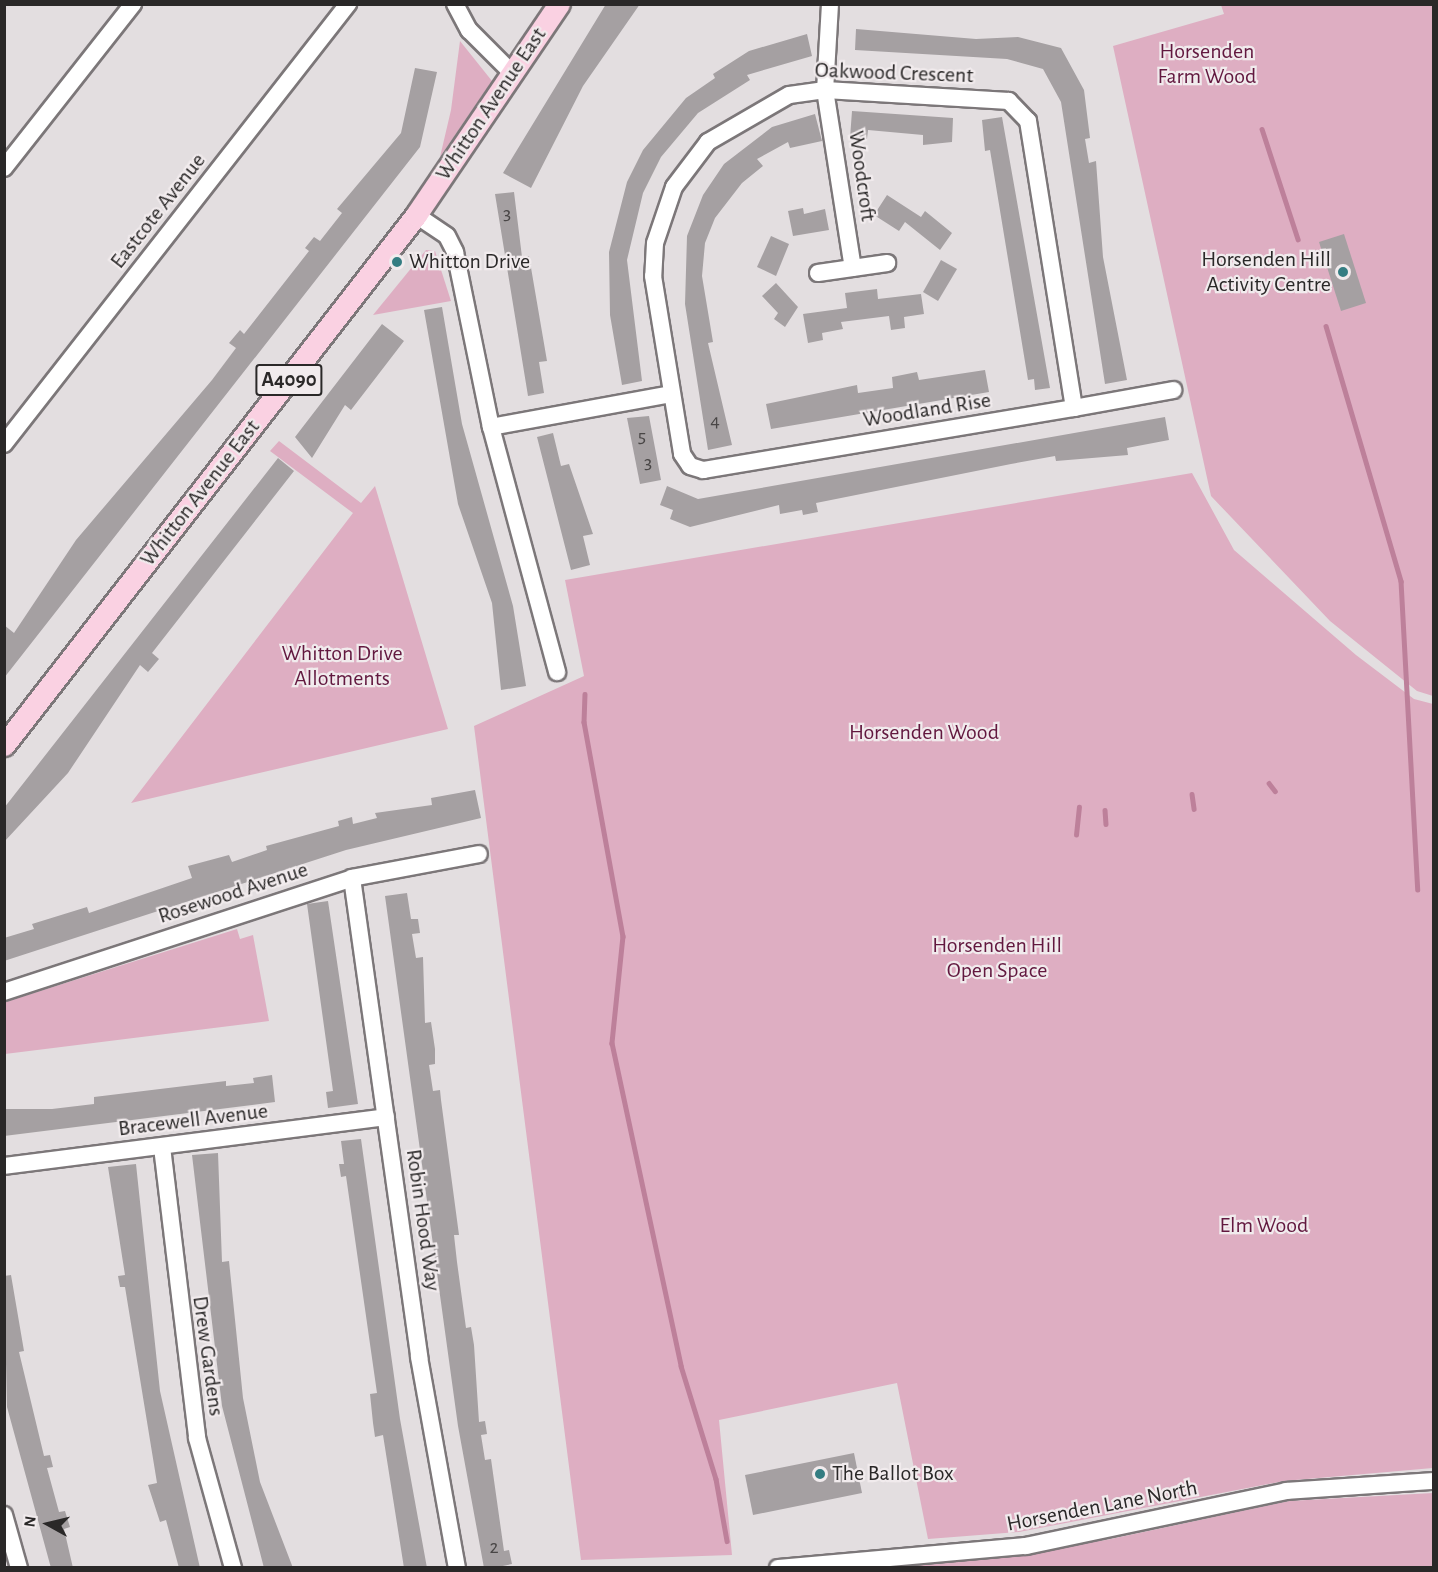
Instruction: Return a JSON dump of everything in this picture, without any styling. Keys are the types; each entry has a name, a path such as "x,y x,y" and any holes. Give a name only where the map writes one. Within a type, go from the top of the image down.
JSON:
{"main road":[{"name":"Whitton Avenue East","path":"4,745 416,216 559,4"}],"street":[{"path":"4,168 133,4"},
{"name":"Eastcote Avenue","path":"4,444 348,4"},
{"path":"455,4 469,30 512,73"},
{"name":"Woodcroft","path":"830,4 825,90 853,268"},
{"name":"Oakwood Crescent","path":"690,465 681,454 652,276 657,233 674,187 708,142 731,124 789,94 825,90 1000,98 1021,109 1028,121 1074,408"},
{"path":"416,216 447,236 455,252 491,427 557,672"},
{"path":"819,273 887,263"},
{"name":"Woodland Rise","path":"690,465 703,470 1173,390"},
{"path":"491,427 671,394"},
{"name":"Rosewood Avenue","path":"4,992 352,878 479,854"},
{"name":"Robin Hood Way","path":"352,878 440,1494 457,1568"},
{"name":"Bracewell Avenue","path":"4,1166 386,1118"},
{"name":"Drew Gardens","path":"162,1147 197,1438 233,1568"},
{"name":"Horsenden Lane North","path":"778,1568 1026,1546 1286,1491 1434,1481"},
{"path":"4,1515 19,1568"}],"green space":[{"name":"Horsenden Hill Activity Centre","path":"1221,5 1433,5 1433,696 1417,691 1330,621 1211,496 1113,46 1224,14"},
{"path":"460,41 492,81 440,157 451,110"},
{"path":"426,250 435,251 451,301 373,315"},
{"name":"Whitton Drive Allotments","path":"279,441 361,503 375,486 448,729 131,803 353,513 270,451"},
{"name":"Horsenden Wood","path":"1192,473 1234,550 1356,655 1414,699 1433,704 1433,1468 1284,1481 1019,1532 928,1539 897,1383 719,1420 732,1555 581,1560 474,726 584,676 565,580"},
{"path":"237,929 240,939 253,935 269,1021 5,1054 5,1002"},
{"path":"1433,1493 1433,1567 886,1568 1106,1540 1289,1501"}],"building":[{"path":"606,4 640,4 583,86 531,188 503,173"},
{"path":"856,29 976,39 1018,37 1061,48 1084,90 1090,138 1085,139 1089,163 1096,161 1103,257 1127,380 1105,384 1061,102 1043,69 1007,59 855,50"},
{"path":"807,34 812,56 747,75 750,80 698,113 661,157 643,193 627,260 642,381 622,385 610,315 609,252 627,182 643,150 686,98 715,78 713,74 749,51"},
{"path":"415,68 437,72 420,147 4,678 4,625 14,633 76,540 212,380 236,348 229,343 240,330 244,334 309,251 305,248 314,237 320,241 342,213 337,209 401,133"},
{"path":"852,111 953,118 952,142 923,145 923,135 868,130 867,139 850,138"},
{"path":"815,114 822,141 790,148 788,142 757,159 763,166 742,183 715,218 705,243 702,276 713,342 708,343 732,445 708,450 685,304 687,236 703,195 724,164 772,127"},
{"path":"1002,117 1050,388 1035,390 1034,379 1028,380 990,150 985,151 982,120"},
{"path":"514,192 522,257 529,256 547,361 539,362 544,393 528,396 495,194"},
{"path":"887,195 921,217 925,211 952,233 940,250 905,222 899,231 874,215"},
{"path":"803,208 804,214 825,209 829,230 793,236 788,211"},
{"name":"Horsenden Hill Activity Centre","path":"1344,234 1366,303 1341,311 1319,242"},
{"path":"771,236 789,244 776,276 757,267"},
{"path":"941,260 957,269 938,301 923,292"},
{"path":"776,283 798,307 785,327 774,319 778,313 762,296"},
{"path":"877,289 878,299 921,294 924,314 904,317 905,328 891,330 889,316 841,322 843,329 822,333 823,340 808,343 803,314 847,308 845,293"},
{"path":"442,307 462,424 513,606 526,686 501,690 492,603 458,504 424,310"},
{"path":"382,324 404,341 351,410 345,405 312,458 295,437"},
{"path":"985,370 989,392 771,429 766,404 857,385 858,393 893,388 892,377 917,372 919,380"},
{"path":"649,416 661,480 640,484 627,418"},
{"path":"1165,417 1169,440 1127,448 1128,455 1056,461 1055,456 1011,464 816,503 818,512 803,515 802,510 780,514 779,505 690,527 670,519 673,510 660,505 667,486 698,499"},
{"path":"553,433 561,466 569,464 593,534 583,536 590,565 571,570 537,437"},
{"path":"278,458 294,471 152,653 159,659 148,672 140,665 68,773 4,842 4,808"},
{"path":"475,790 481,818 346,850 4,961 4,938 34,929 32,924 87,907 89,913 192,878 188,866 229,855 232,862 267,850 266,846 339,826 338,821 352,817 353,824 377,818 375,813 432,805 431,798"},
{"path":"407,893 411,919 418,919 420,933 412,934 416,958 423,957 425,1023 431,1022 435,1049 435,1064 429,1065 433,1091 440,1090 459,1235 454,1235 466,1328 471,1327 474,1345 479,1422 485,1421 487,1434 481,1435 485,1460 491,1459 504,1551 509,1550 512,1564 493,1568 484,1568 458,1426 385,896"},
{"path":"328,901 358,1104 328,1108 326,1092 333,1091 307,904"},
{"path":"272,1075 275,1102 4,1136 4,1109 52,1109 94,1104 94,1097 226,1081 226,1086 254,1083 253,1078"},
{"path":"361,1139 400,1419 427,1568 404,1568 383,1435 375,1437 370,1394 377,1393 346,1176 341,1177 339,1164 344,1164 341,1141"},
{"path":"218,1153 222,1262 229,1261 243,1398 260,1482 293,1568 264,1568 222,1406 192,1155"},
{"path":"136,1164 160,1391 200,1568 179,1568 166,1520 160,1522 148,1485 157,1483 125,1287 120,1287 118,1276 125,1275 108,1167"},
{"path":"11,1275 24,1351 19,1352 44,1456 50,1455 53,1467 47,1468 59,1512 65,1511 70,1527 64,1529 73,1568 51,1568 7,1407 4,1276"},
{"path":"854,1453 862,1493 753,1515 745,1475"}],"waterway":[{"path":"1262,129 1298,239"},
{"path":"1326,326 1401,581 1418,890"},
{"path":"585,694 584,722 623,936 612,1043 681,1366 716,1479 727,1541"},
{"path":"1269,783 1275,791"},
{"path":"1192,794 1194,809"},
{"path":"1076,835 1079,807"},
{"path":"1105,810 1106,824"}],"place":[{"name":"Whitton Drive","path":"397,262"},
{"name":"Horsenden Hill Activity Centre","path":"1343,272"},
{"name":"The Ballot Box","path":"820,1474"}],"park label":[{"name":"Horsenden Farm Wood","path":"1207,64"},
{"name":"Horsenden Hill Open Space","path":"997,958"},
{"name":"Elm Wood","path":"1264,1226"}]}
